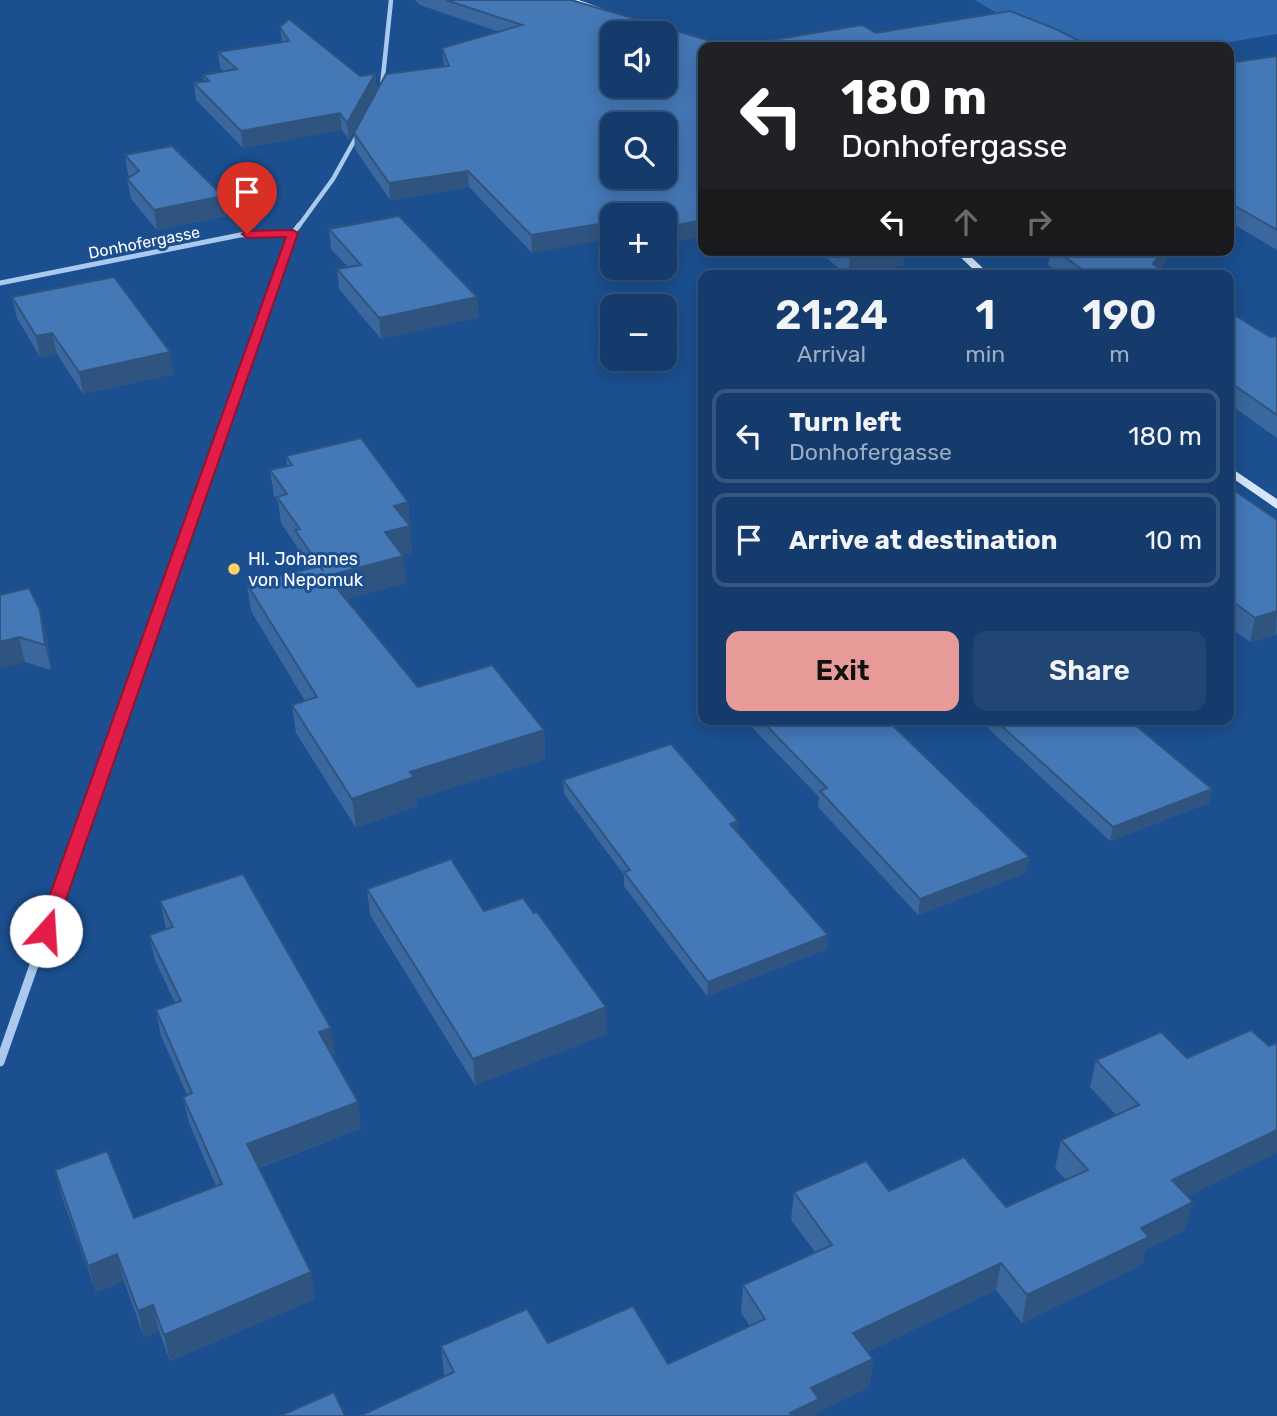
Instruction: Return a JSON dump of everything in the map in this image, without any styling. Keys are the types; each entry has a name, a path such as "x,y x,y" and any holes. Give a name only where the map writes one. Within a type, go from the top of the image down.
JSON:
{"main road":[{"path":"572,0 608,12"},
{"path":"964,256 980,270"},
{"path":"1234,473 1277,505"}],"street":[{"path":"382,91 391,0"},
{"path":"0,1062 293,233 333,179 363,124"},
{"name":"Donhofergasse","path":"0,283 240,235 293,233"}],"shaded area":[{"path":"975,0 1277,0 1277,34 1231,42 989,42 1026,31"}],"building":[{"path":"446,0 571,0 642,21 600,21 600,98 677,98 677,31 714,42 698,42 698,221 677,225 677,203 600,203 600,224 531,235 468,171 389,183 354,133 386,74 449,66 442,48 522,25"},
{"path":"1010,11 1081,42 761,42 862,25 876,33"},
{"path":"289,19 360,76 375,74 347,123 340,113 241,131 194,83 209,81 203,75 237,69 218,52 289,41 280,27"},
{"path":"1277,56 1277,230 1234,205 1234,62"},
{"path":"172,146 223,196 154,210 127,179 139,171 125,155"},
{"path":"399,216 477,297 379,318 337,269 361,265 329,229"},
{"path":"1063,256 1159,256 1153,264 1162,270 1083,270"},
{"path":"114,277 170,352 79,372 52,333 36,336 12,297"},
{"path":"1234,315 1270,337 1277,336 1277,415 1234,385"},
{"path":"361,438 408,502 394,506 410,526 385,532 403,556 327,576 418,687 492,665 544,730 410,772 414,777 352,799 292,705 317,697 247,584 320,566 295,530 300,529 277,497 287,494 270,470 292,465 286,456"},
{"path":"1234,490 1277,520 1277,611 1255,618 1234,602"},
{"path":"29,588 40,610 45,645 19,637 0,642 0,595"},
{"path":"766,725 892,725 1029,857 920,899 820,791 827,788"},
{"path":"1001,725 1135,725 1212,789 1113,827"},
{"path":"671,744 738,821 730,824 828,935 708,982 624,872 630,870 563,780"},
{"path":"451,859 484,911 523,898 534,913 537,912 606,1007 473,1059 367,889"},
{"path":"243,874 331,1028 319,1032 358,1102 247,1144 311,1272 164,1335 153,1305 138,1311 117,1254 88,1266 55,1170 107,1151 134,1218 222,1184 183,1097 192,1093 156,1010 181,1001 149,935 173,927 160,901"},
{"path":"1251,1030 1269,1046 1277,1043 1277,1130 1172,1180 1193,1202 1141,1228 1149,1237 1027,1295 1001,1263 853,1333 873,1359 811,1388 819,1399 790,1413 792,1416 360,1416 454,1372 441,1346 527,1309 548,1343 633,1306 668,1364 765,1319 743,1285 832,1245 794,1192 866,1161 889,1191 964,1157 1006,1207 1088,1170 1061,1140 1139,1105 1096,1060 1161,1032 1187,1058"},
{"path":"334,1392 345,1416 280,1416"}],"place":[{"name":"Hl. Johannes von Nepomuk","path":"234,569"}],"route":[{"path":"46,931 293,233 247,234"}]}
